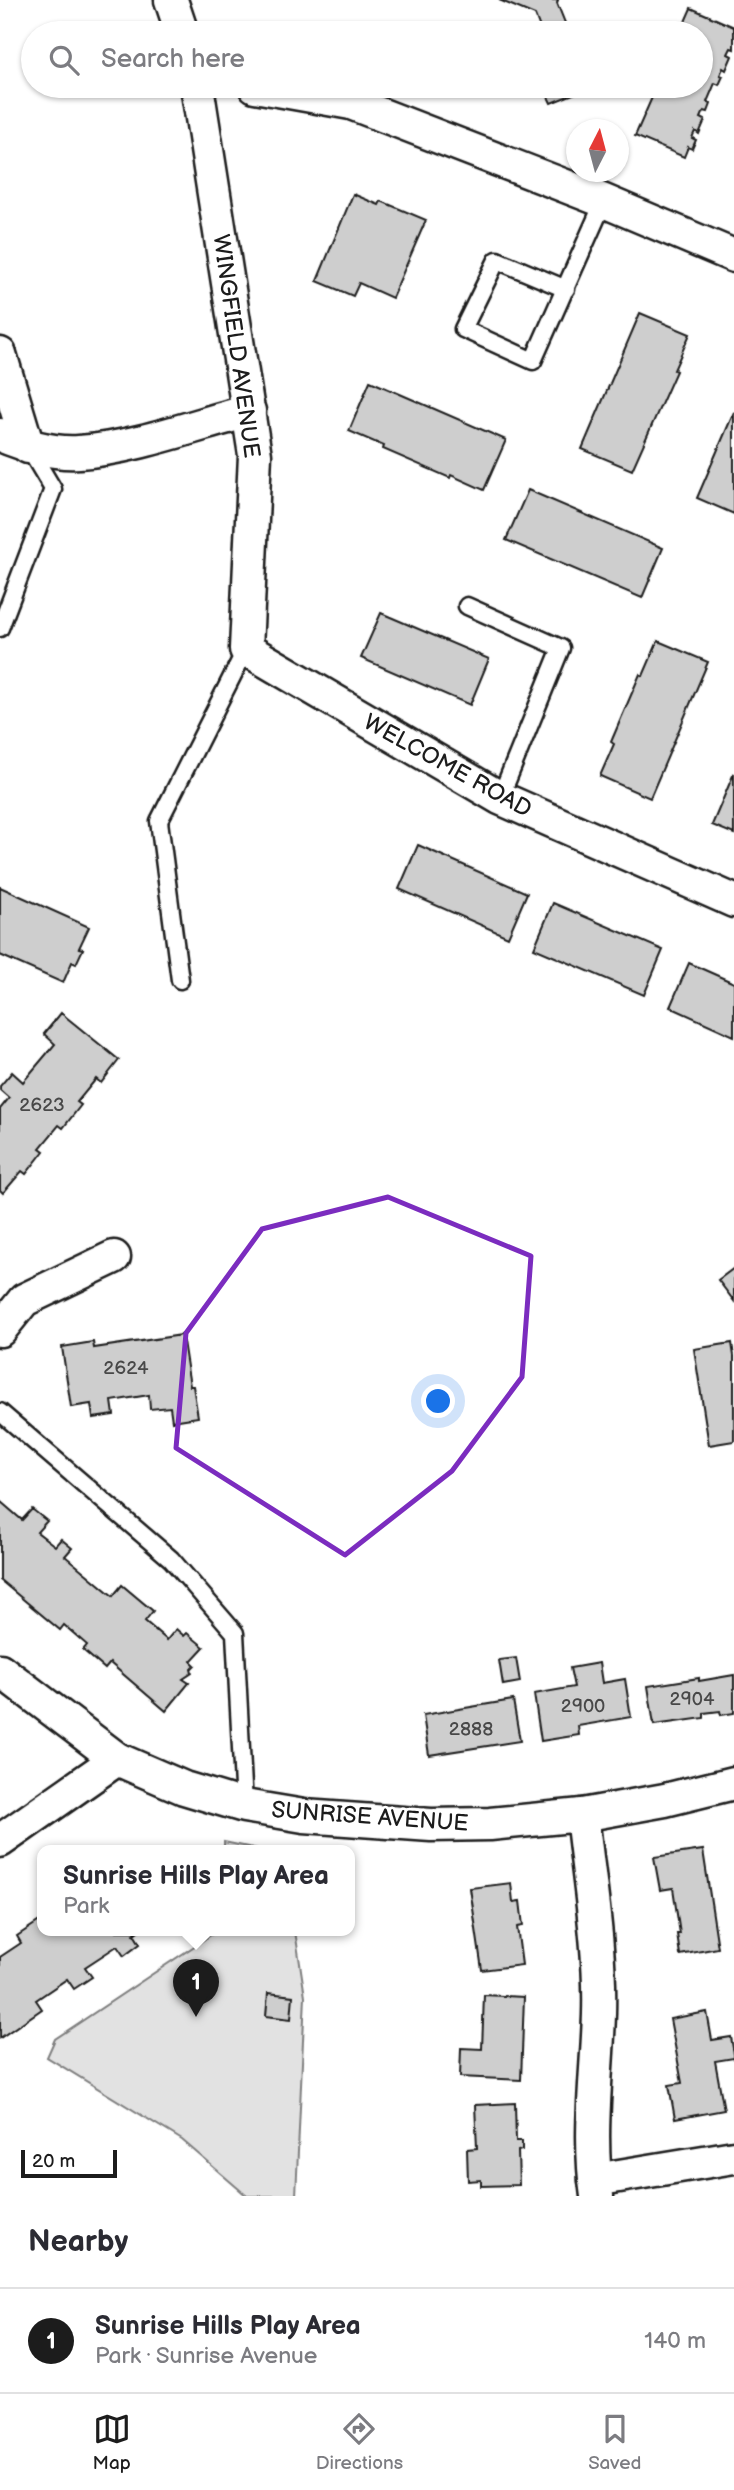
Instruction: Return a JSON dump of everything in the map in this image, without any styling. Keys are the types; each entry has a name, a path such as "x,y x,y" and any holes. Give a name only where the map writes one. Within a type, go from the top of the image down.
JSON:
{"street":[{"path":"171,0 178,21"},
{"name":"WINGFIELD AVENUE","path":"199,98 255,456 246,649"},
{"path":"323,98 351,103 604,201 734,256"},
{"path":"0,354 14,441 78,452 127,444 249,411"},
{"name":"WELCOME ROAD","path":"246,649 500,798 734,901"},
{"path":"0,1330 24,1300 114,1258"},
{"name":"SUNRISE AVENUE","path":"0,1670 117,1759 184,1788 244,1806 304,1816 431,1825 490,1824 582,1815 665,1800 734,1783"},
{"path":"0,1841 117,1759"},
{"path":"582,1815 598,1963 599,2012 592,2111 596,2188 734,2157"}],"lane":[{"path":"566,289 497,260 463,329 533,361 566,289 604,201"},
{"path":"0,628 53,489 14,441"},
{"path":"467,606 561,648 500,798"},
{"path":"180,980 159,821 246,649"},
{"path":"0,1412 171,1559 235,1633 244,1806"}],"highlighted area":[{"path":"388,1197 531,1256 522,1377 452,1471 345,1555 176,1448 186,1333 262,1229"}],"shaded area":[{"path":"210,1936 296,1936 305,1996 296,2196 247,2196 182,2140 47,2057 55,2039"}],"building":[{"path":"499,0 558,0 564,21 537,21 535,15"},
{"path":"691,8 734,27 734,49 731,48 728,54 732,56 726,70 723,68 719,85 715,83 713,88 713,21 685,21"},
{"path":"549,98 564,98 551,103"},
{"path":"652,98 709,98 707,102 711,104 708,112 704,111 701,118 705,120 699,134 695,131 692,138 696,140 692,149 688,147 684,157 635,136"},
{"path":"353,194 379,205 381,201 426,220 392,298 359,283 353,296 317,281"},
{"path":"640,313 690,334 632,470 582,449"},
{"path":"370,381 506,440 484,490 383,449 384,446 349,431"},
{"path":"734,412 734,514 697,498"},
{"path":"528,490 663,548 642,598 506,540"},
{"path":"381,613 489,659 470,705 361,658"},
{"path":"658,641 708,662 650,798 600,776 614,744 611,742 640,674 643,676"},
{"path":"734,773 734,834 712,825"},
{"path":"418,845 527,893 508,937 399,889"},
{"path":"0,887 89,927 79,948 83,949 76,964 72,962 63,983 0,955"},
{"path":"553,903 663,950 644,995 534,948"},
{"path":"689,963 734,983 734,1036 670,1007"},
{"path":"61,1013 119,1060 101,1083 96,1079 77,1102 81,1105 63,1128 59,1125 40,1148 44,1151 26,1174 22,1171 3,1193 0,1190 0,1109 9,1098 0,1090 0,1086 12,1072 23,1082 55,1044 44,1034"},
{"path":"734,1268 734,1301 718,1280"},
{"path":"182,1335 198,1417 172,1421 170,1407 150,1409 149,1395 112,1401 114,1415 93,1418 91,1404 71,1407 62,1347 93,1342 94,1348"},
{"path":"732,1343 734,1441 709,1445 694,1349"},
{"path":"0,1501 22,1520 32,1509 47,1521 37,1532 55,1546 61,1539 72,1548 65,1556 113,1596 122,1585 153,1611 145,1621 167,1640 176,1629 184,1636 187,1633 204,1647 191,1661 195,1665 191,1669 192,1673 183,1679 189,1683 166,1711 110,1663 105,1669 83,1650 87,1645 64,1625 60,1630 0,1580"},
{"path":"516,1658 520,1682 503,1685 499,1660"},
{"path":"599,1663 602,1683 625,1679 631,1717 578,1726 579,1735 541,1741 534,1694 574,1687 570,1668"},
{"path":"734,1675 734,1713 704,1713 704,1718 654,1725 648,1686"},
{"path":"513,1700 520,1741 429,1755 423,1715"},
{"path":"703,1850 718,1948 680,1955 677,1934 680,1934 673,1888 660,1890 654,1857"},
{"path":"511,1883 513,1902 520,1901 523,1926 517,1927 522,1965 482,1970 470,1888"},
{"path":"37,1923 37,1936 135,1936 140,1944 124,1956 117,1946 85,1967 92,1977 74,1989 67,1979 36,2000 42,2009 0,2038 0,1957 21,1943 17,1936"},
{"path":"268,1993 293,1996 291,2019 266,2016"},
{"path":"484,1995 524,1997 521,2080 460,2077 461,2048 482,2049"},
{"path":"707,2012 712,2040 731,2037 734,2054 734,2058 715,2061 724,2110 675,2119 669,2085 682,2083 670,2019"},
{"path":"515,2103 516,2141 522,2141 522,2150 518,2151 519,2185 481,2186 481,2180 468,2181 467,2149 477,2148 475,2105"}],"place":[{"name":"Sunrise Hills Play Area","path":"196,2017"}]}
